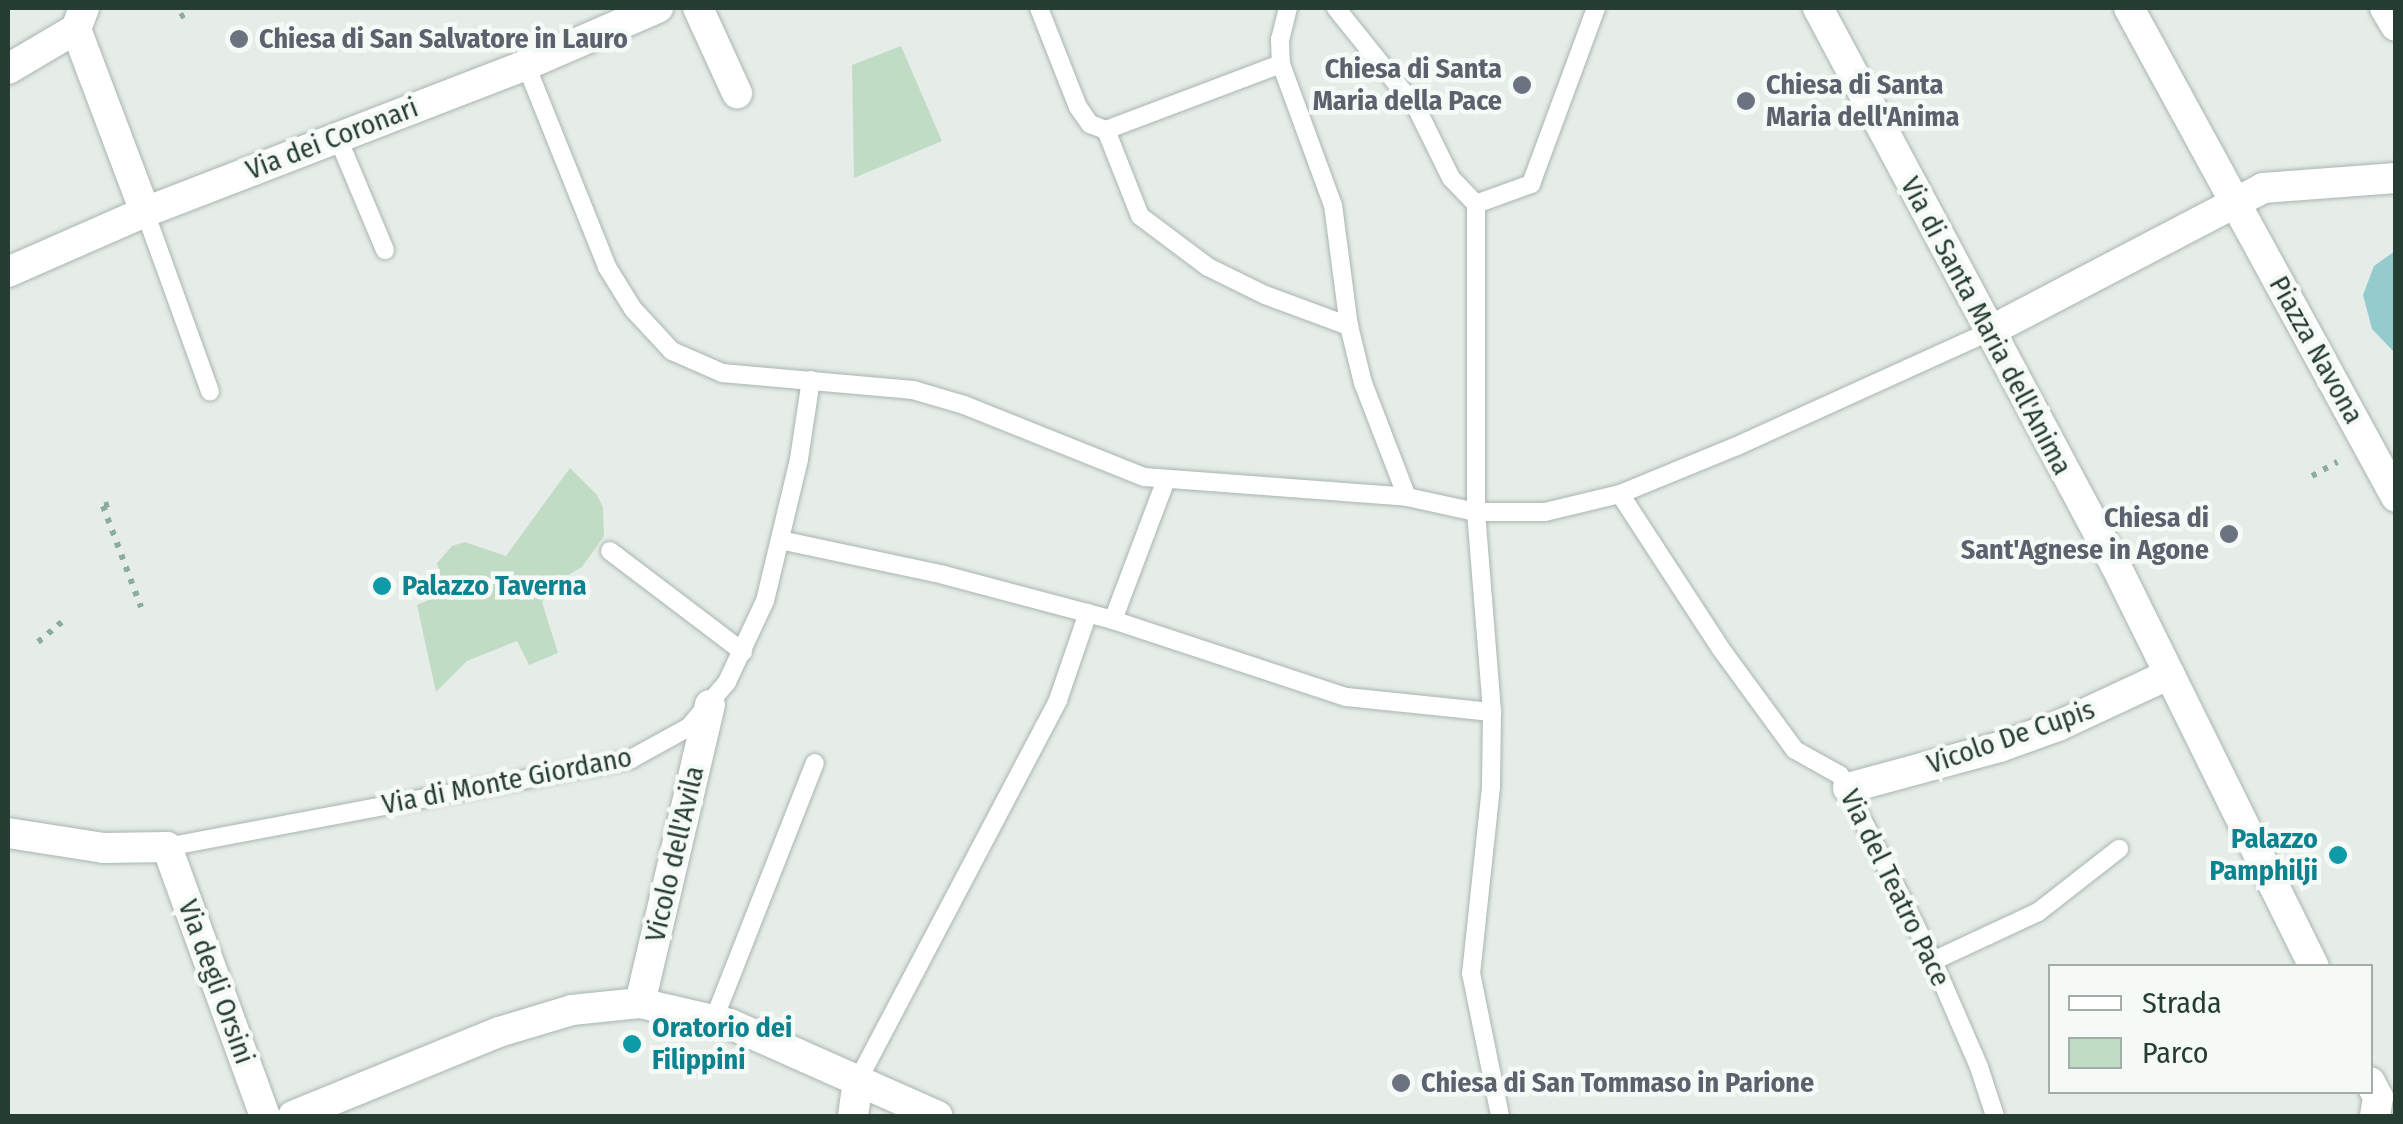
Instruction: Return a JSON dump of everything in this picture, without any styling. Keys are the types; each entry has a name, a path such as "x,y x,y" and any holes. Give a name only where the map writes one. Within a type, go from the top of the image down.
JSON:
{"street":[{"name":"Via dei Coronari","path":"8,272 145,212 526,64 658,8"},
{"path":"698,8 736,93"},
{"name":"Via di Santa Maria dell'Anima","path":"1818,8 2170,674 2208,768 2313,964"},
{"name":"Piazza Navona","path":"2129,8 2396,497"},
{"path":"2386,8 2396,26"},
{"path":"8,70 80,18 145,212"},
{"path":"1988,332 2263,188 2396,178"},
{"name":"Vicolo De Cupis","path":"1848,788 2030,736 2170,674"},
{"name":"Vicolo dell'Avila","path":"640,1002 710,705"},
{"name":"Via di Monte Giordano","path":"8,834 104,848 167,847"},
{"name":"Via degli Orsini","path":"167,847 265,1116"},
{"path":"300,1115 499,1032 572,1010 640,1002 714,1019 938,1116"},
{"path":"853,1116 858,1080"},
{"path":"2373,1088 2378,1097 2375,1116"}],"lane":[{"path":"1039,8 1078,108 1090,124 1106,130 1281,64"},
{"path":"1288,8 1280,40 1281,64 1334,206 1349,326 1363,383 1407,497"},
{"path":"1336,8 1417,108 1450,178 1476,204 1476,512 1492,712 1491,787 1470,972 1500,1116"},
{"path":"1476,204 1532,184 1596,8"},
{"path":"526,64 606,266 656,338 705,368 913,390 964,405 1144,477 1190,484 1407,497 1476,512 1531,514 1620,494 1737,446 1988,332"},
{"path":"1106,130 1140,216 1162,234 1200,261 1250,288 1349,326"},
{"path":"337,136 385,250"},
{"path":"145,212 210,392"},
{"name":"Via di Monte Giordano","path":"167,847 631,760 661,746 710,705 743,652 764,601 811,380"},
{"path":"1113,620 1166,480"},
{"name":"Via del Teatro Pace","path":"1620,494 1720,649 1795,750 1804,758 1834,768 1848,788 1933,961 1980,1067 1995,1116"},
{"path":"780,540 944,575 1088,613 1346,697 1492,712"},
{"path":"610,551 743,652"},
{"path":"858,1080 1058,700 1088,613"},
{"path":"714,1019 816,764"},
{"path":"1933,961 2038,912 2119,849"}],"path":[{"path":"180,18 189,12"},
{"path":"2312,476 2346,457"},
{"path":"109,504 103,506 141,607"},
{"path":"38,642 62,622"}],"green space":[{"path":"901,46 942,141 854,178 852,65"},
{"path":"570,468 597,495 603,507 604,536 582,567 556,582 542,602 558,653 529,665 517,641 467,661 436,692 417,605 445,593 437,563 452,546 465,542 506,556"}],"water":[{"path":"2395,251 2395,353 2372,329 2363,295 2374,266"}],"place":[{"name":"Chiesa di San Salvatore in Lauro","path":"239,39"},
{"name":"Chiesa di Santa Maria della Pace","path":"1522,85"},
{"name":"Chiesa di Santa Maria dell'Anima","path":"1746,101"},
{"name":"Chiesa di Sant'Agnese in Agone","path":"2229,534"},
{"name":"Palazzo Taverna","path":"382,586"},
{"name":"Palazzo Pamphilji","path":"2338,855"},
{"name":"Oratorio dei Filippini","path":"632,1044"},
{"name":"Chiesa di San Tommaso in Parione","path":"1401,1083"}]}
